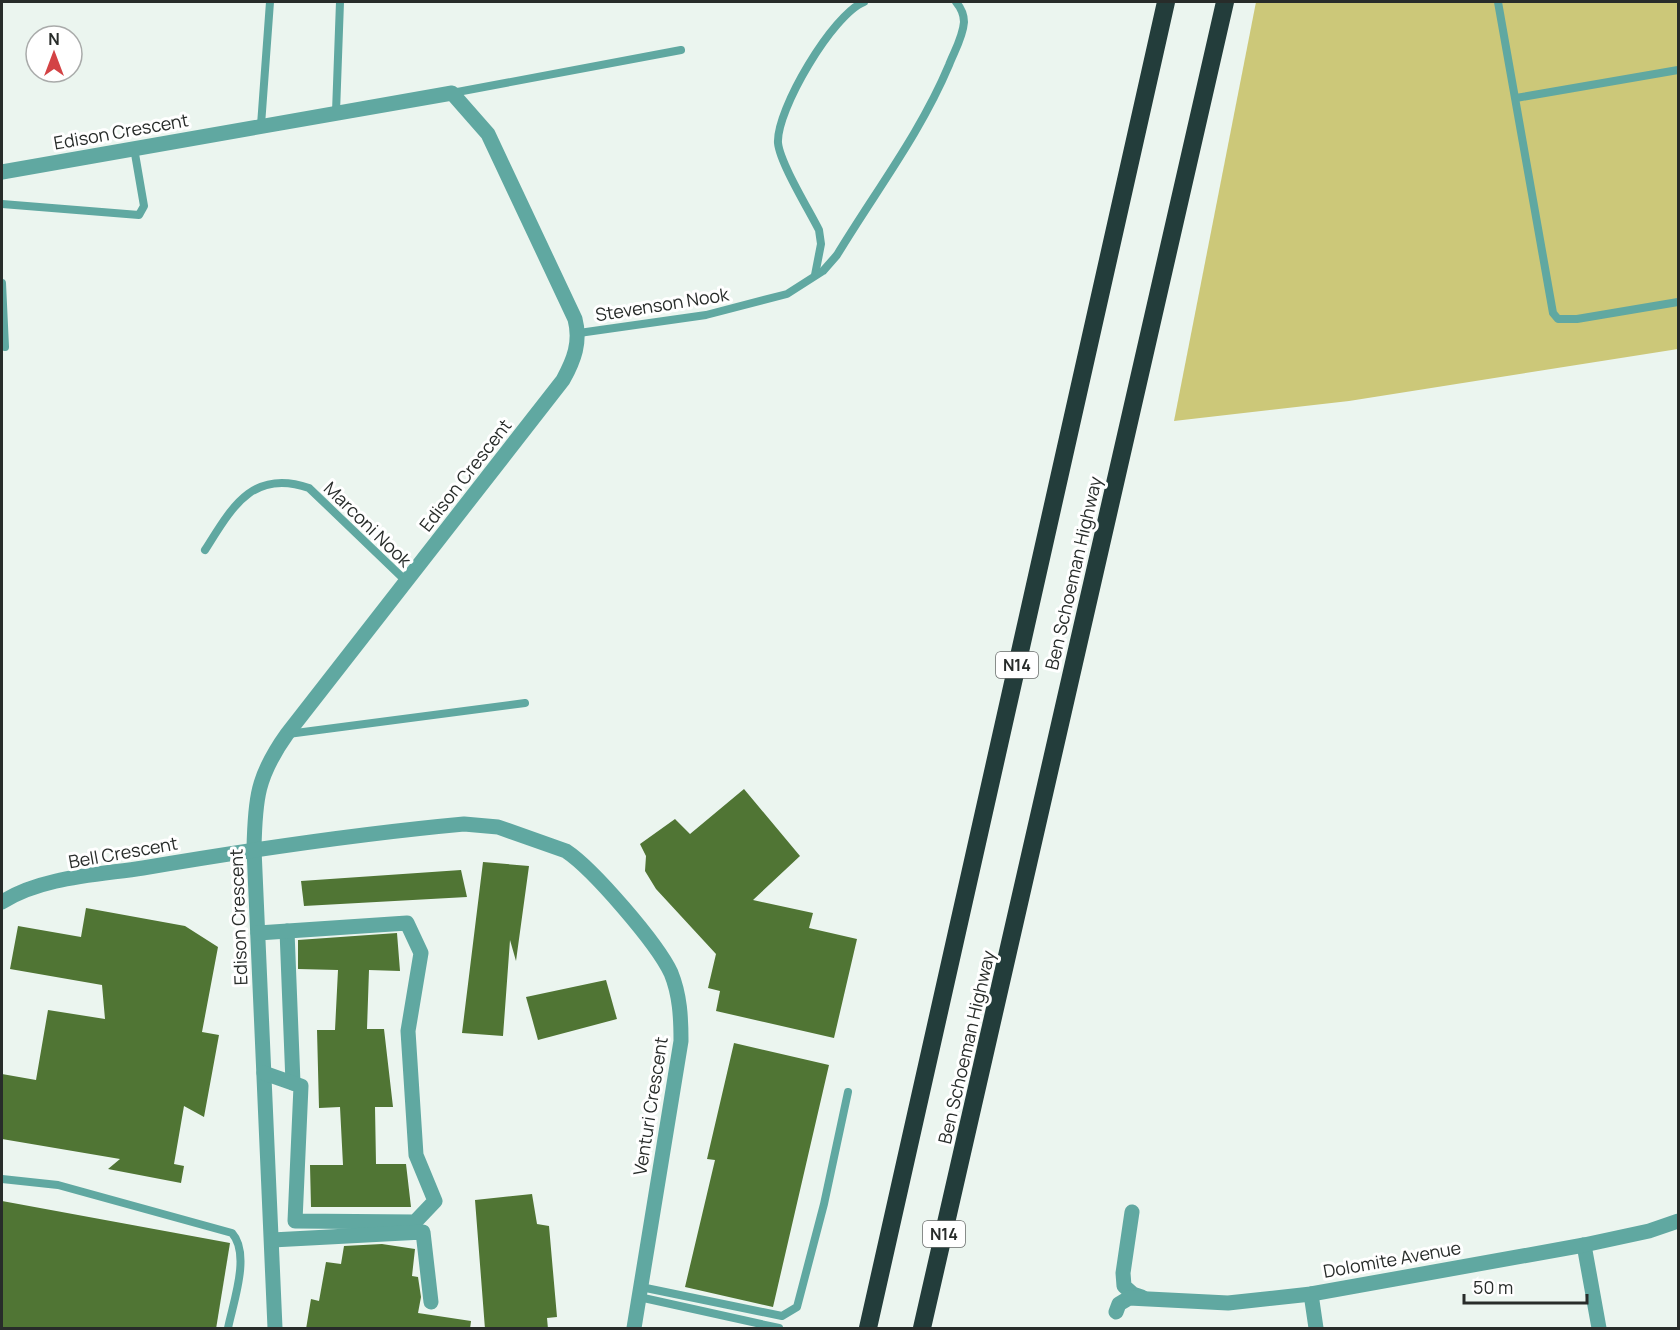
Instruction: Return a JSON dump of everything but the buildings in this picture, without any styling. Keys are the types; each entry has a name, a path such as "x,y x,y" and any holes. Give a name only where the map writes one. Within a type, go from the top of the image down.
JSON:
{"highway":[{"name":"Ben Schoeman Highway","path":"868,1329 1166,2"},
{"name":"Ben Schoeman Highway","path":"922,1329 1225,2"},
{"path":"930,1329 966,1140"}],"street":[{"name":"Edison Crescent","path":"2,172 452,93"},
{"path":"452,93 488,135 567,296 579,333"},
{"name":"Edison Crescent","path":"275,1329 254,849 256,805 262,775 287,734 563,380 571,365 579,333"},
{"name":"Venturi Crescent","path":"254,849 440,826 484,824 566,851 603,885 663,960 675,984 681,1021 681,1041 634,1329"},
{"name":"Bell Crescent","path":"2,902 15,894 39,886 254,849"},
{"path":"258,933 407,923 421,953 408,1031 417,1155 435,1201 414,1222 295,1221 301,1086 264,1072"},
{"path":"287,931 293,1083"},
{"path":"1113,1329 1132,1212"},
{"name":"Dolomite Avenue","path":"1142,1297 1228,1303 1311,1294 1584,1245 1649,1231 1678,1221"},
{"path":"272,1240 423,1232 431,1302"},
{"path":"1584,1245 1599,1329"},
{"path":"1123,1273 1124,1286 1133,1294 1142,1297"},
{"path":"1311,1294 1316,1329"},
{"path":"1116,1312 1123,1301 1142,1297"}],"lane":[{"path":"261,125 270,2"},
{"path":"336,112 340,2"},
{"path":"815,276 821,244 819,230 780,153 778,132 782,118 817,49 845,15 864,2"},
{"name":"Stevenson Nook","path":"579,333 706,315 787,294 830,265 919,127 961,37 964,21 962,8 956,2"},
{"path":"1498,2 1555,317 1577,319 1678,302"},
{"path":"452,93 681,50"},
{"path":"1516,98 1678,70"},
{"path":"2,204 139,215 144,206 134,148"},
{"path":"2,283 5,347"},
{"name":"Marconi Nook","path":"206,550 234,504 264,484 291,482 309,488 407,582"},
{"path":"287,734 525,703"},
{"path":"640,1292 782,1316 797,1307 824,1204 848,1092"},
{"path":"2,1179 58,1185 232,1233 239,1241 241,1259 228,1329"},
{"path":"640,1292 779,1329"}],"shaded area":[{"path":"1256,2 1678,2 1678,349 1349,401 1174,421"}]}
